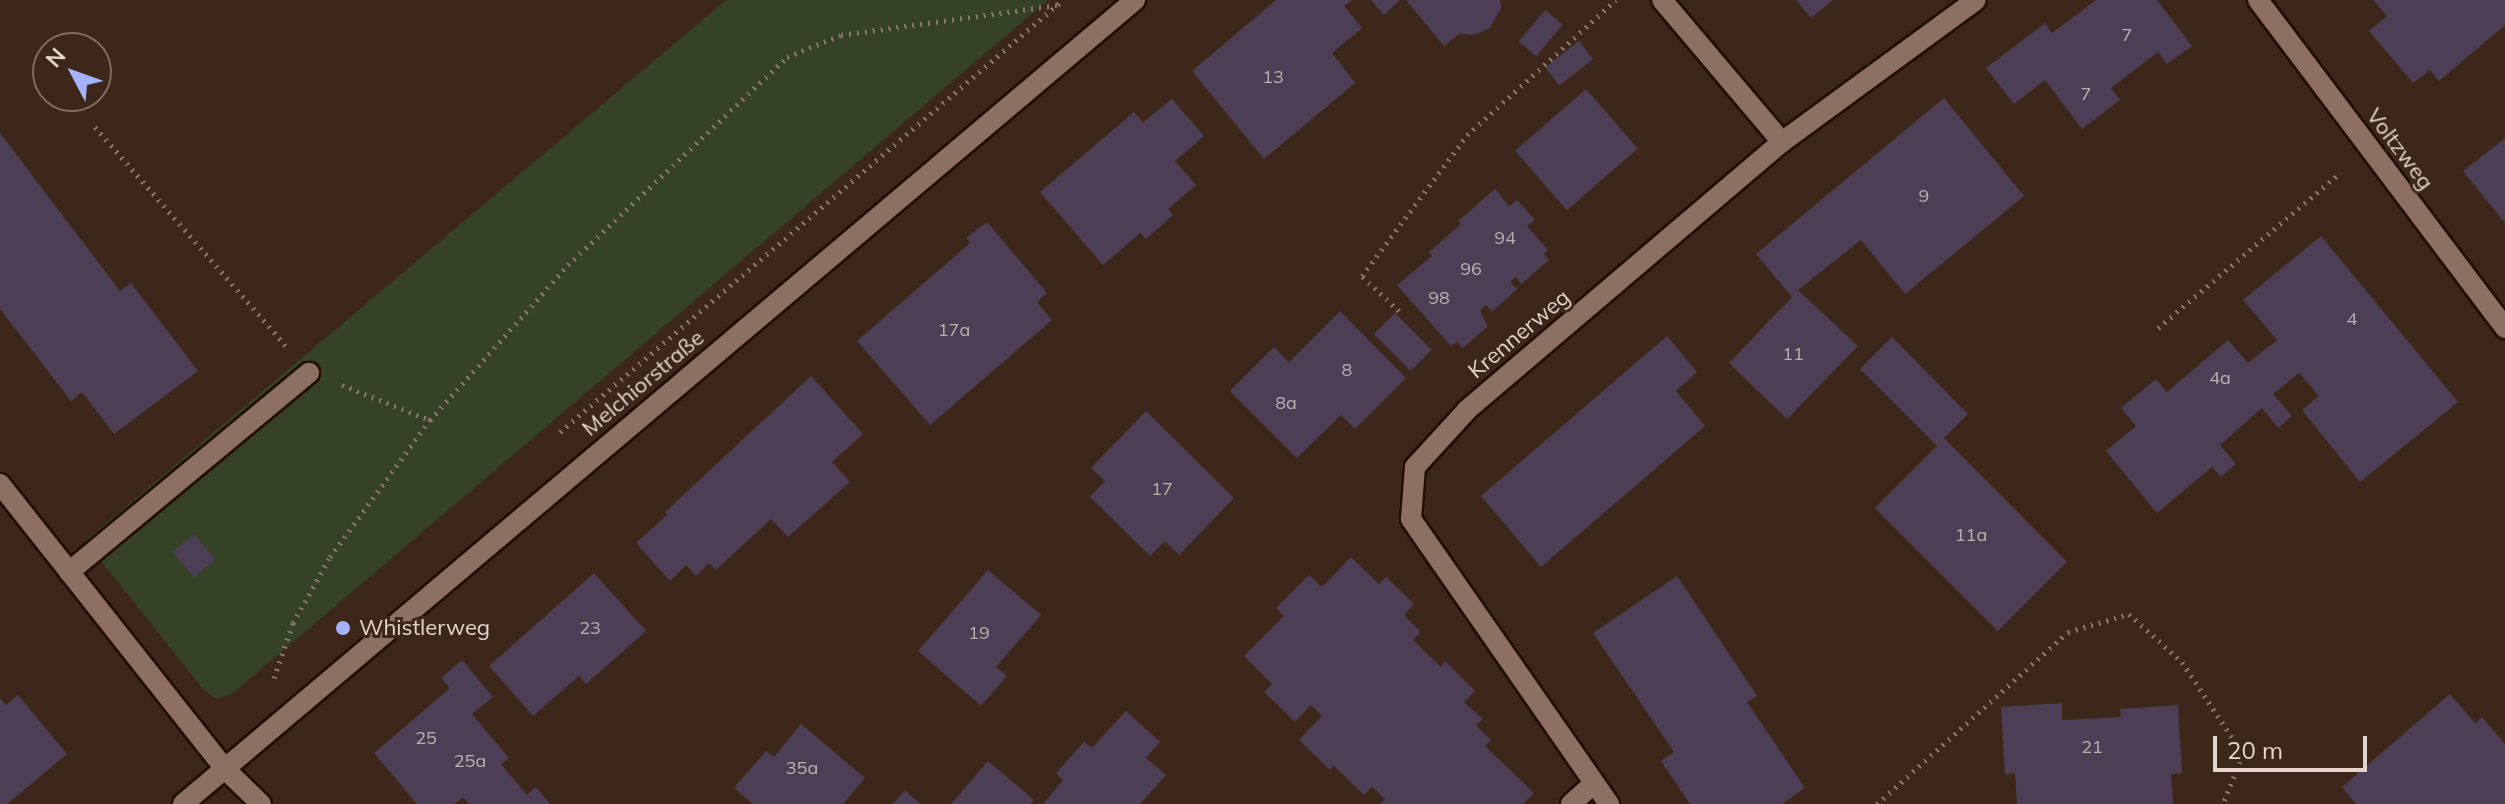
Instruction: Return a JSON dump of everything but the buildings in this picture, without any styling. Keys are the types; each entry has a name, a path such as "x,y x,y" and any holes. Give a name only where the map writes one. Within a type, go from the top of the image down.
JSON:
{"street":[{"name":"Melchiorstraße","path":"183,804 1135,0"},
{"path":"1662,0 1782,142"},
{"name":"Krennerweg","path":"1609,804 1411,519 1415,467 1467,410 1782,142 1976,0"},
{"name":"Voltzweg","path":"2258,0 2505,328"},
{"path":"69,572 309,373"},
{"path":"0,484 225,769 261,804"},
{"path":"1571,804 1594,783"}],"path":[{"path":"1399,311 1362,276 1467,135 1616,0"},
{"path":"274,678 293,623 330,557 430,420 568,265 787,57 841,35 1061,2"},
{"path":"552,439 1061,2"},
{"path":"95,127 309,373 430,420"},
{"path":"2158,328 2370,148"},
{"path":"1877,804 2068,632 2129,614 2182,662 2243,754 2223,804"},
{"path":"262,688 286,668"}],"green space":[{"path":"726,0 1048,0 232,694 216,699 204,690 85,541"}],"place":[{"name":"Whistlerweg","path":"343,628"}]}
